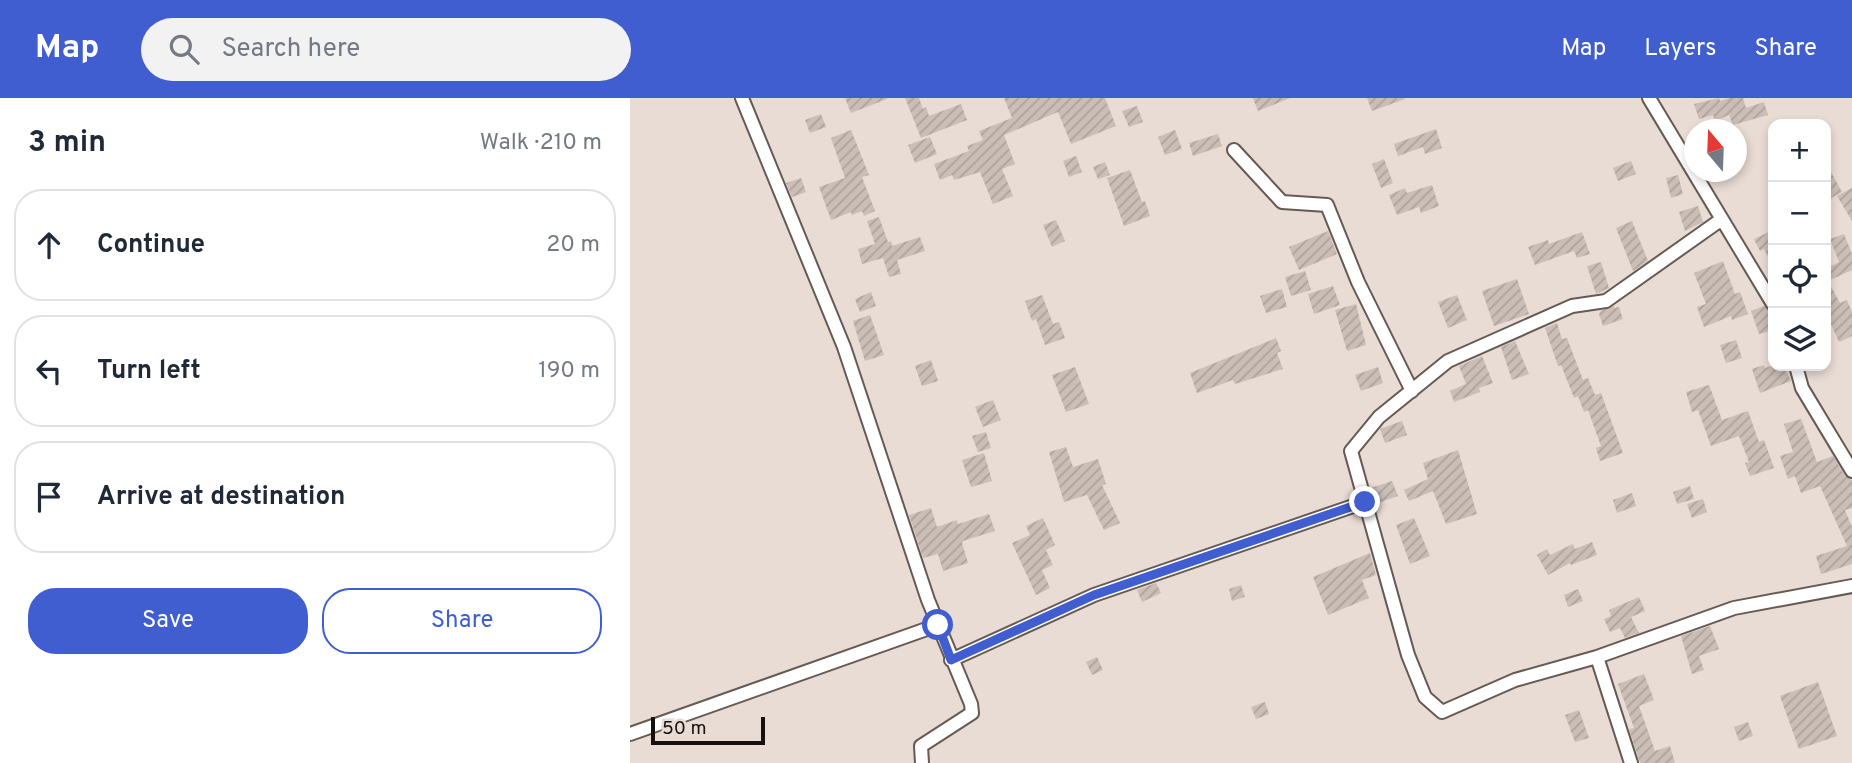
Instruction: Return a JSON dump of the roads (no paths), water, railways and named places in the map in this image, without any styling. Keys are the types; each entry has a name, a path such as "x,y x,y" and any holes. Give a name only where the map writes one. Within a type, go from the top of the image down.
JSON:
{"street":[{"path":"742,98 844,347 884,473 938,625 971,704 971,713 921,746 922,763"},
{"path":"1649,98 1768,296"},
{"path":"1234,150 1282,202 1327,205 1359,282 1412,391"},
{"path":"1722,219 1606,302 1572,306 1448,361 1379,417 1351,451 1408,655 1425,697 1430,704 1443,712 1515,680 1597,657 1734,608 1852,586"},
{"path":"1797,371 1802,387 1852,471"},
{"path":"951,660 1094,595 1365,502"},
{"path":"630,734 938,625"},
{"path":"1597,657 1631,763"}]}
